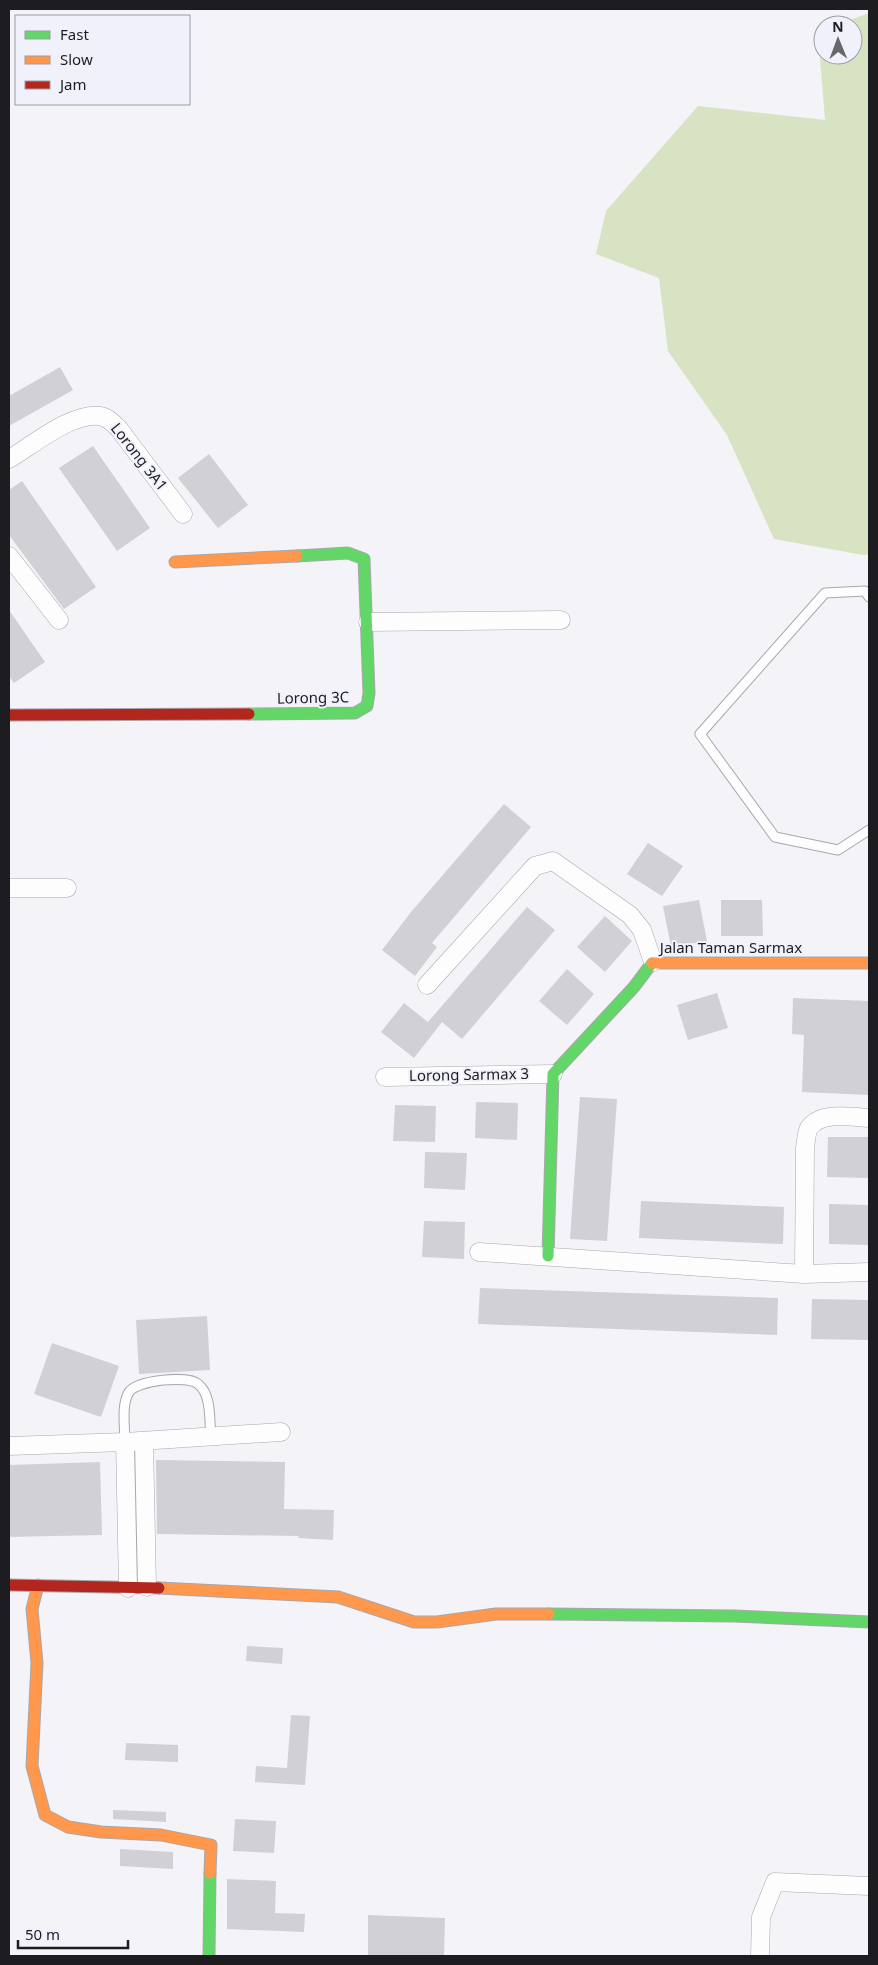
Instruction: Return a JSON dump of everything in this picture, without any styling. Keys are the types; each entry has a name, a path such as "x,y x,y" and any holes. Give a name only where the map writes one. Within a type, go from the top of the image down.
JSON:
{"street":[{"name":"Lorong 3A1","path":"9,459 76,418 102,416 111,420 119,429 183,514"},
{"name":"Lorong 3C","path":"9,715 355,713 367,706 369,693 366,563 361,557 348,553 174,562"},
{"path":"9,556 60,620"},
{"path":"368,622 561,620"},
{"path":"427,985 535,866 553,861 630,915 642,930 653,962"},
{"path":"9,888 67,888"},
{"name":"Jalan Taman Sarmax","path":"553,1074 634,987 653,962 869,963"},
{"path":"548,1256 553,1074"},
{"name":"Lorong Sarmax 3","path":"385,1077 553,1074"},
{"path":"804,1274 805,1148 808,1129 817,1120 834,1116 869,1118"},
{"path":"479,1252 804,1274 869,1272"},
{"path":"9,1446 125,1442 281,1432"},
{"path":"144,1441 147,1588"},
{"path":"125,1442 128,1588"},
{"path":"9,1585 147,1588 338,1597 356,1600 414,1622 497,1613 782,1616 869,1622"},
{"path":"38,1586 32,1608 37,1663 32,1766 45,1814 68,1827 101,1832 161,1835 211,1845 210,1956"},
{"path":"760,1956 761,1917 775,1882 869,1886"}],"lane":[{"path":"869,597 865,591 825,593 700,734 775,837 838,850 869,830"},
{"path":"125,1442 126,1401 130,1391 141,1383 184,1379 198,1384 207,1396 211,1436"}],"green space":[{"path":"869,13 869,554 863,555 774,539 727,435 668,351 659,278 596,254 606,211 698,106 825,120 821,65 863,65 863,15"}],"building":[{"path":"60,367 73,390 9,426 9,396"},
{"path":"93,446 150,528 117,551 59,468"},
{"path":"209,454 248,505 218,528 178,478"},
{"path":"22,481 96,587 64,609 9,535 9,490"},
{"path":"9,610 45,662 14,683 9,676"},
{"path":"504,804 531,827 432,943 437,947 415,976 382,950 411,912"},
{"path":"648,843 683,866 662,896 627,874"},
{"path":"699,900 707,941 671,947 663,906"},
{"path":"721,900 762,900 763,936 721,936"},
{"path":"527,907 555,930 462,1039 442,1022 414,1058 381,1032 404,1003 428,1022"},
{"path":"605,916 632,941 605,972 577,947"},
{"path":"567,969 594,994 567,1025 539,1001"},
{"path":"717,993 728,1028 688,1040 677,1005"},
{"path":"793,998 869,1001 869,1095 802,1092 804,1035 792,1034"},
{"path":"580,1097 617,1099 607,1241 570,1239"},
{"path":"476,1102 518,1103 517,1140 475,1138"},
{"path":"395,1105 436,1106 435,1142 393,1141"},
{"path":"828,1137 869,1137 869,1178 827,1177"},
{"path":"425,1152 467,1153 465,1190 424,1188"},
{"path":"641,1201 784,1207 783,1244 639,1238"},
{"path":"829,1204 869,1205 869,1245 829,1244"},
{"path":"424,1221 465,1222 464,1259 422,1257"},
{"path":"480,1288 778,1298 777,1335 478,1324"},
{"path":"812,1299 869,1300 869,1340 811,1339"},
{"path":"207,1316 210,1370 139,1374 136,1320"},
{"path":"52,1343 119,1366 101,1417 34,1394"},
{"path":"156,1460 285,1462 284,1509 334,1510 333,1540 298,1538 299,1536 157,1534"},
{"path":"100,1462 102,1535 9,1537 9,1465"},
{"path":"247,1646 283,1648 282,1664 246,1661"},
{"path":"291,1715 310,1716 305,1785 255,1782 256,1766 287,1768"},
{"path":"126,1743 178,1745 178,1762 125,1760"},
{"path":"113,1810 166,1812 166,1822 113,1819"},
{"path":"235,1819 276,1821 274,1853 233,1851"},
{"path":"120,1849 173,1852 173,1869 120,1866"},
{"path":"227,1879 276,1881 275,1913 305,1914 304,1932 227,1929"},
{"path":"368,1915 445,1918 444,1956 368,1956"}],"traffic: fast":[{"path":"249,714 355,713 367,706 369,693 364,559 348,553 297,556"},
{"path":"548,1256 553,1074 634,987 652,963"},
{"path":"549,1614 734,1616 869,1622"},
{"path":"209,1956 210,1873"}],"traffic: slow":[{"path":"175,562 297,556"},
{"path":"652,963 869,963"},
{"path":"38,1585 32,1609 37,1663 32,1766 45,1815 68,1827 101,1832 161,1835 211,1845 210,1873"},
{"path":"159,1588 338,1597 414,1622 437,1622 496,1614 549,1614"}],"traffic: jam":[{"path":"9,715 249,714"},
{"path":"9,1585 159,1588"}]}
